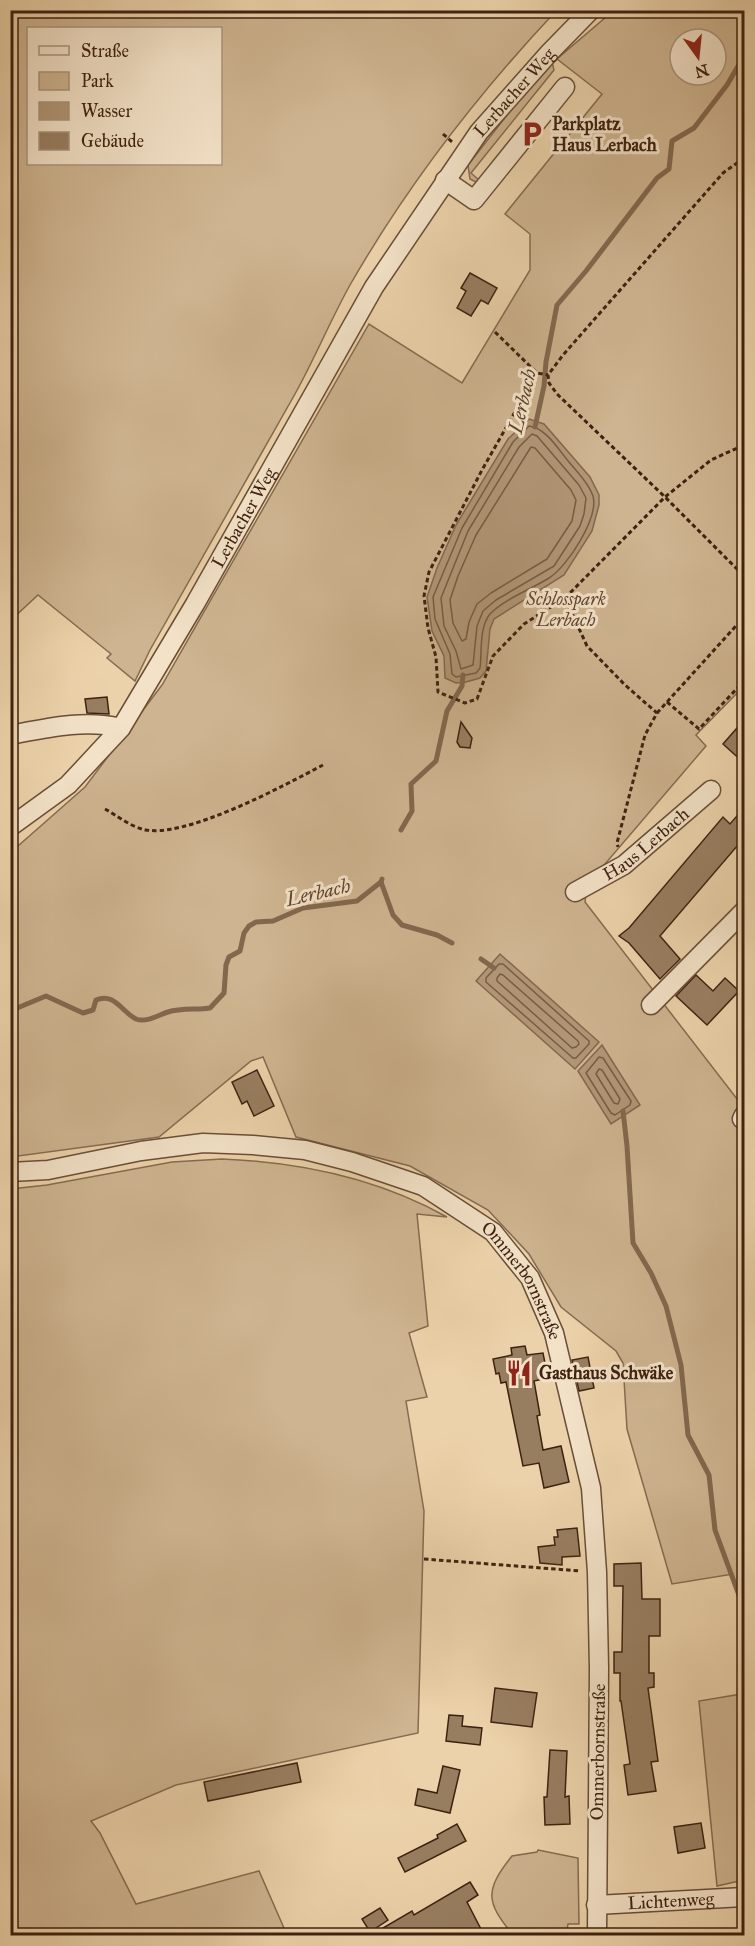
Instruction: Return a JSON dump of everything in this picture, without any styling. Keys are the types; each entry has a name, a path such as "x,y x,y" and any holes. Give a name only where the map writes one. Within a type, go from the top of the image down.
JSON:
{"street":[{"name":"Lerbacher Weg","path":"10,827 68,785 122,728 195,604 374,287 479,132 591,10"},
{"path":"445,180 474,201 565,87"},
{"path":"10,735 68,724 109,725 122,728"},
{"name":"Haus Lerbach","path":"575,892 624,865 711,790"},
{"path":"651,1005 744,910"},
{"name":"Ommerbornstraße","path":"10,1172 48,1170 141,1151 203,1143 253,1144 305,1150 352,1162 423,1186 492,1232 530,1278 554,1333 591,1488 597,1572 599,1668 597,1935"},
{"name":"Lichtenweg","path":"596,1905 744,1897"}],"path":[{"path":"744,158 723,173 548,375 549,383 557,394 744,576"},
{"path":"495,332 537,373 548,375"},
{"path":"537,373 482,470 429,572 424,596 436,657 438,692 465,703 477,699 493,656 524,624 565,598 665,497 711,460 744,445"},
{"path":"565,598 587,646 625,685 657,713"},
{"path":"624,865 617,843 645,735 657,713 744,617"},
{"path":"668,702 699,729 744,681"},
{"path":"105,808 142,830 171,830 219,816 324,765"},
{"path":"424,1559 597,1572"}],"green space":[{"path":"10,11 556,11 499,75 445,142 372,248 350,285 295,394 150,650 135,681 107,658 111,654 38,595 11,620"},
{"name":"Schlosspark Lerbach","path":"613,11 744,11 744,686 696,735 706,746 587,885 585,902 744,1108 744,1613 733,1574 672,1584 627,1429 623,1363 616,1351 561,1307 529,1254 488,1210 410,1166 296,1137 263,1057 251,1061 159,1137 11,1157 10,853 85,787 162,685 369,324 462,383 530,270 530,234 505,214 602,94 557,59"},
{"path":"552,62 554,70 471,173 480,181 478,183 470,179 468,165"},
{"path":"222,1159 280,1164 338,1175 394,1192 447,1217 417,1214 428,1326 409,1333 427,1397 406,1401 424,1511 418,1733 176,1785 91,1821 100,1833 136,1904 259,1871 287,1935 11,1935 11,1189 47,1185 172,1162"},
{"path":"744,1629 744,1880 717,1886 699,1701 741,1694"},
{"path":"538,1850 578,1858 579,1924 568,1924 567,1930 562,1935 513,1935 493,1905 493,1888 512,1856"}],"water":[{"path":"529,419 544,424 590,477 599,495 599,505 592,531 564,575 494,619 490,629 486,671 480,678 456,683 445,678 444,656 432,631 427,597 456,525 508,439"},
{"path":"500,954 599,1042 575,1069 476,981"},
{"path":"602,1045 640,1105 611,1124 578,1071"}],"building":[{"path":"470,273 497,288 488,304 481,300 471,316 457,308 466,291 461,288"},
{"path":"107,697 109,714 87,713 85,699"},
{"path":"744,720 744,763 723,744"},
{"path":"461,722 472,738 470,748 460,747 457,742"},
{"path":"744,808 744,838 660,936 680,959 660,979 629,943 619,936 629,928 723,817 730,824"},
{"path":"696,975 713,991 725,978 739,991 707,1025 676,996"},
{"path":"257,1070 274,1106 254,1116 247,1101 242,1104 232,1082"},
{"path":"525,1346 527,1355 543,1353 548,1378 534,1381 543,1450 561,1446 569,1482 544,1488 539,1463 523,1466 506,1382 501,1383 499,1373 496,1374 493,1359 512,1355 511,1348"},
{"path":"588,1357 594,1388 579,1391 572,1360"},
{"path":"577,1528 580,1556 562,1557 562,1565 540,1563 538,1547 555,1545 554,1537 558,1537 557,1530"},
{"path":"641,1563 642,1599 660,1599 660,1636 649,1636 649,1673 654,1673 654,1687 648,1688 658,1761 651,1762 656,1791 628,1795 624,1765 630,1764 620,1701 620,1673 614,1673 614,1652 622,1652 623,1586 614,1586 614,1564"},
{"path":"495,1688 537,1693 532,1727 491,1722"},
{"path":"449,1715 463,1716 462,1726 482,1728 480,1745 446,1741"},
{"path":"550,1750 567,1751 565,1797 569,1796 570,1824 545,1825 544,1797 547,1797"},
{"path":"297,1763 301,1782 208,1801 204,1782"},
{"path":"443,1766 460,1770 450,1813 415,1805 418,1789 437,1793"},
{"path":"701,1823 705,1848 678,1853 674,1827"},
{"path":"457,1824 466,1841 405,1872 398,1858 438,1838 437,1835"},
{"path":"470,1882 478,1895 467,1902 484,1935 371,1935 412,1911 414,1915"},
{"path":"380,1908 388,1920 370,1932 362,1919"}],"waterway":[{"name":"Lerbach","path":"535,427 557,305 657,178 669,169 672,141 694,128 727,85 744,56"},
{"name":"Lerbach","path":"401,830 412,811 411,784 436,761 447,711 462,686 463,675"},
{"name":"Lerbach","path":"10,1011 46,996 83,1013 93,1010 96,1000 108,999 140,1020 173,1011 210,1008 224,993 226,965 229,957 240,951 244,933 249,926 256,922 273,921 303,908 357,901 382,879"},
{"path":"381,882 393,915 402,925 437,935 452,943"},
{"path":"481,959 494,968"},
{"path":"623,1111 633,1243 651,1273 666,1306 681,1365 688,1435 709,1475 715,1530 744,1609"}],"place":[{"name":"Parkplatz Haus Lerbach","path":"532,134"},
{"name":"Gasthaus Schwäke","path":"519,1373"}]}
